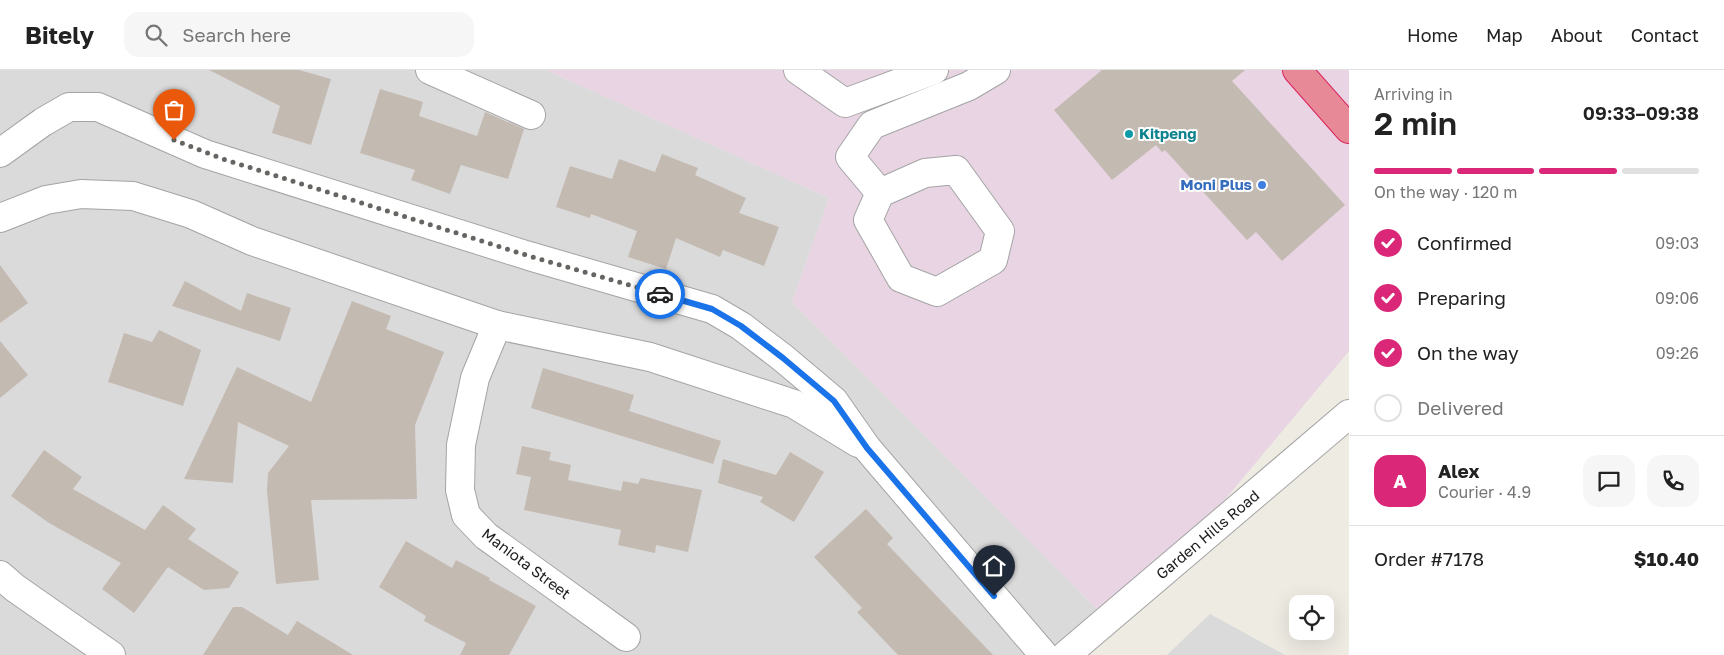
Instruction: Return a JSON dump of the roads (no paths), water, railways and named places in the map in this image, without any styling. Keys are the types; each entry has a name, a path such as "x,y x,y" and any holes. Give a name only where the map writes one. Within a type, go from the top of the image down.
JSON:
{"highway":[{"path":"1297,70 1349,129"},
{"path":"1321,70 1349,103"}],"street":[{"path":"430,70 531,115"},
{"path":"798,70 845,103 934,70"},
{"path":"880,193 850,157 872,125 969,86 996,70"},
{"path":"0,153 43,122 69,108 98,107 205,154 529,256 712,309 741,326 834,401 867,448 1044,655"},
{"path":"956,170 1000,231 993,260 937,292 901,278 868,220 880,193 925,173 956,170"},
{"path":"0,218 46,200 81,194 133,196 191,214 252,241 497,325 650,357 794,404 867,448"},
{"name":"Maniota Street","path":"497,325 475,378 461,445 460,490 466,515 486,536 626,637"},
{"name":"Garden Hills Road","path":"1066,655 1349,414"},
{"path":"0,575 15,588 111,655"}],"place":[{"name":"Kitpeng","path":"1129,134"},
{"name":"Moni Plus","path":"1262,185"}]}
